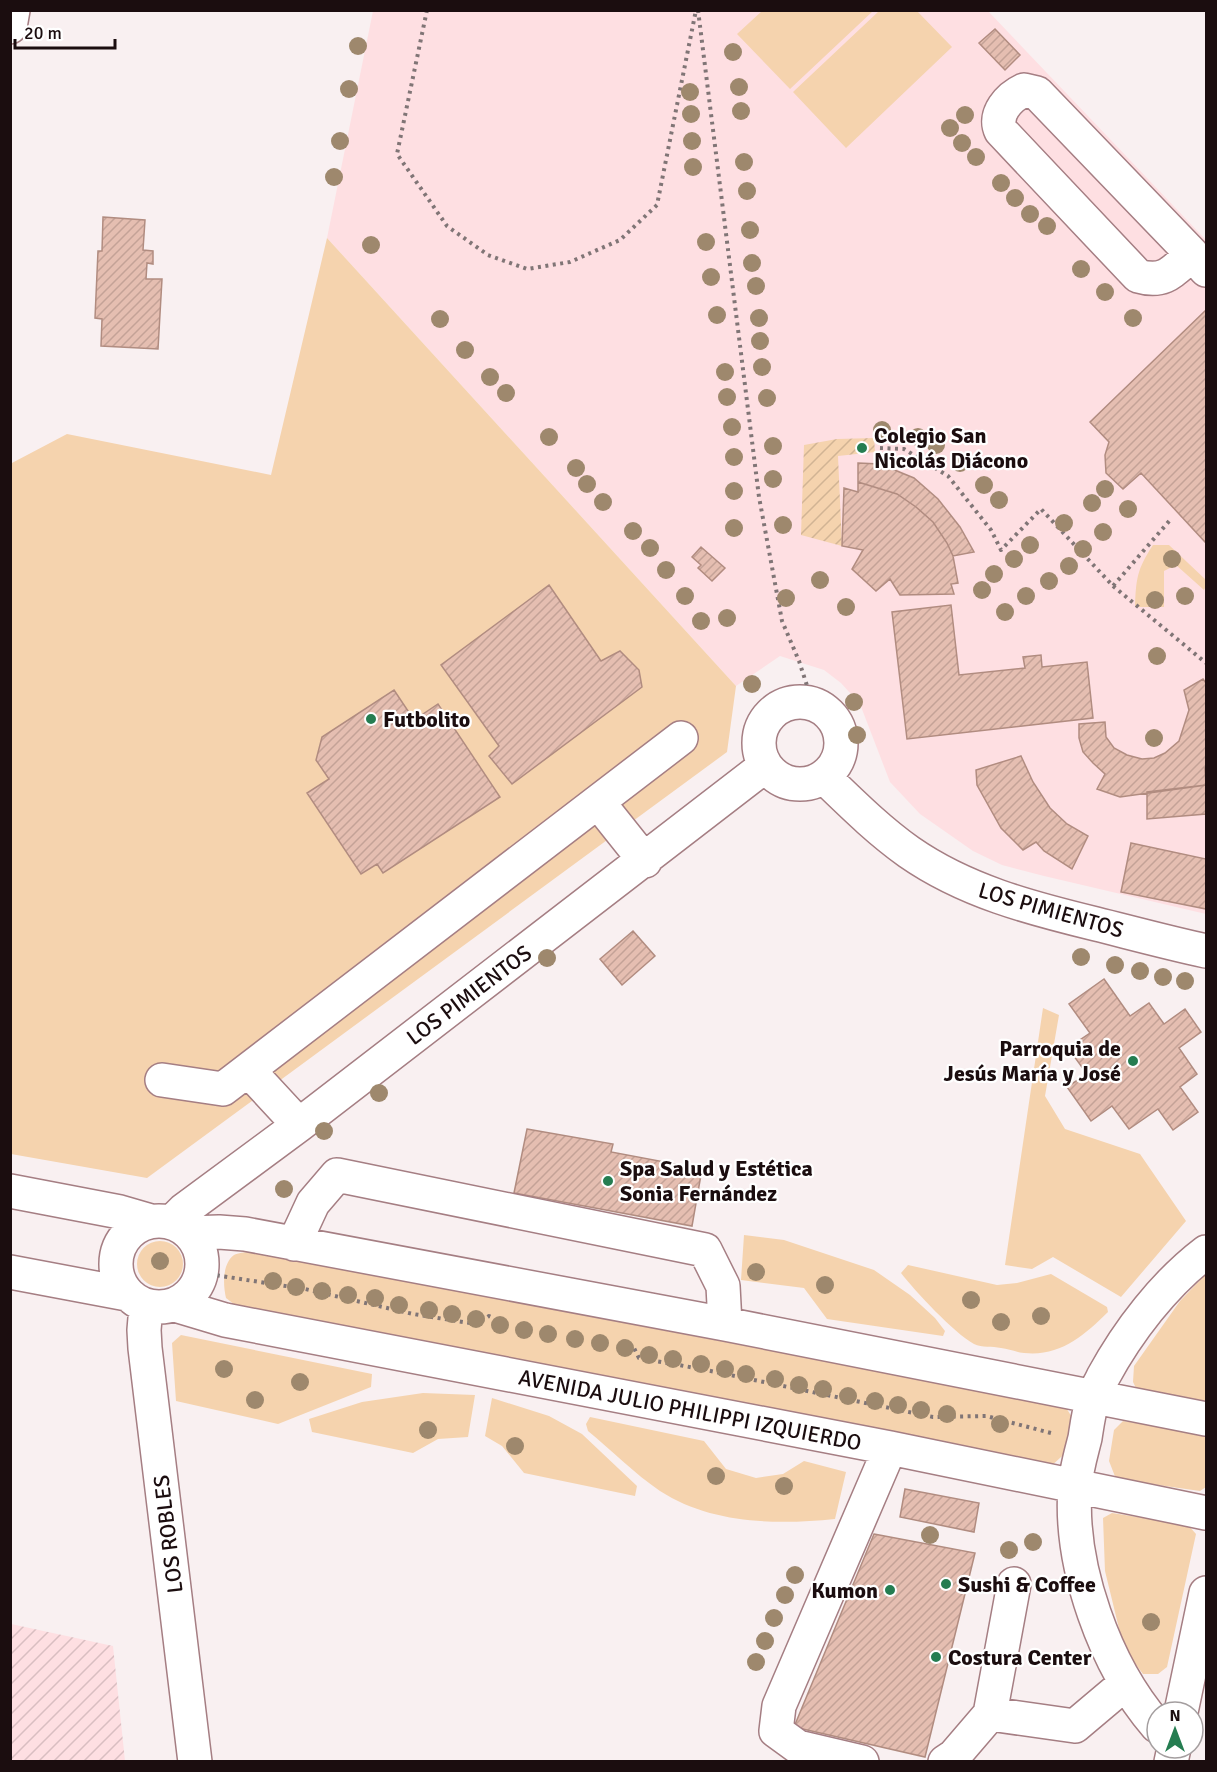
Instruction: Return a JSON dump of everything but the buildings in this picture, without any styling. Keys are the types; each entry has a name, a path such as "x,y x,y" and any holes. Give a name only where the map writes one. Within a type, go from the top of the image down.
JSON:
{"street":[{"path":"10,27 13,10"},
{"path":"1024,90 1037,93 1199,262 1166,277 1157,279 1138,276 1001,131 998,125 999,114 1017,93 1024,90"},
{"path":"799,702 813,704 825,710 834,719 840,731 839,757 824,777 812,782 792,784 774,776 765,766 759,753 758,738 763,724 771,713 784,705 799,702"},
{"path":"162,1080 223,1089 681,738"},
{"name":"LOS PIMIENTOS","path":"171,1226 184,1210 645,861 765,766"},
{"name":"LOS PIMIENTOS","path":"824,777 874,825 910,853 974,888 1035,909 1206,951"},
{"path":"598,802 645,861"},
{"path":"249,1071 299,1125"},
{"path":"294,1244 313,1203 337,1175 705,1250 723,1286 725,1324"},
{"path":"10,1191 120,1212 171,1226 245,1234 725,1324 1206,1419"},
{"path":"171,1226 201,1251 202,1273 193,1292 149,1301 117,1276 116,1256 119,1246 132,1230 171,1226"},
{"path":"1145,1709 1126,1683 1093,1611 1076,1534 1074,1486 1093,1397 1115,1356 1150,1308 1206,1252"},
{"name":"AVENIDA JULIO PHILIPPI IZQUIERDO","path":"10,1272 149,1301 225,1320 890,1448 1206,1514"},
{"name":"LOS ROBLES","path":"149,1301 144,1330 145,1348 195,1761"},
{"path":"862,1761 798,1747 776,1731 779,1706 890,1448"},
{"path":"945,1761 954,1756 990,1714 1014,1584"},
{"path":"1184,1700 1206,1593"},
{"path":"990,1714 1074,1726 1126,1683"}],"path":[{"path":"427,10 397,154 447,226 488,255 527,269 570,262 620,240 657,204 697,10"},
{"path":"697,10 759,497 782,621 799,661 813,704"},
{"path":"880,448 904,449 948,476 991,530 1001,550 1041,509 1113,586 1206,663"},
{"path":"1113,586 1171,519"},
{"path":"202,1273 305,1289 413,1314 477,1324 489,1316 500,1318"},
{"path":"618,1340 633,1346 639,1358 933,1417 986,1416 1084,1441"}],"shaded area":[{"name":"Colegio San Nicolás Diácono","path":"373,11 988,11 1206,240 1206,914 1002,865 973,851 920,814 890,782 860,704 841,683 824,670 780,656 736,686 327,238"},
{"path":"762,11 873,11 790,89 737,34"},
{"path":"879,11 917,11 952,47 846,148 793,92"},
{"name":"Futbolito","path":"327,238 736,686 727,752 147,1178 11,1154 10,464 67,434 271,475"},
{"path":"874,438 875,452 838,456 842,546 801,535 804,445 837,439"},
{"path":"1153,545 1169,545 1206,580 1204,590 1176,565 1164,571 1164,607 1135,607 1138,575"},
{"path":"1043,1008 1059,1015 1045,1096 1065,1129 1140,1154 1186,1221 1121,1297 1053,1257 1032,1269 1005,1265"},
{"path":"744,1235 784,1240 874,1270 910,1295 935,1318 945,1331 943,1336 827,1319 804,1288 741,1280"},
{"path":"160,1241 176,1248 183,1264 176,1280 160,1287 144,1280 137,1264 144,1248"},
{"path":"249,1252 1065,1406 1075,1422 1072,1447 1049,1468 235,1305 226,1298 225,1269 234,1255"},
{"path":"908,1265 997,1285 1017,1283 1051,1274 1107,1307 1108,1312 1080,1337 1049,1352 1024,1353 998,1347 980,1346 956,1331 915,1290 901,1273"},
{"path":"1206,1274 1206,1401 1136,1388 1133,1382 1134,1366 1180,1301"},
{"path":"181,1335 372,1374 371,1387 278,1424 176,1401 172,1343"},
{"path":"423,1393 475,1395 468,1437 438,1439 413,1453 312,1432 309,1419 362,1402"},
{"path":"492,1398 549,1416 582,1434 637,1486 635,1496 524,1473 502,1446 485,1436"},
{"path":"590,1417 704,1441 726,1469 756,1478 783,1474 804,1461 846,1472 835,1519 790,1522 744,1520 722,1516 680,1502 660,1491 632,1470 588,1431 586,1424"},
{"path":"1123,1421 1206,1434 1206,1487 1200,1491 1116,1479 1109,1461 1114,1430"},
{"path":"1112,1513 1188,1525 1196,1534 1167,1667 1158,1674 1143,1674 1124,1649 1105,1571 1103,1518"},
{"path":"11,1624 113,1646 125,1761 11,1761"}],"place":[{"name":"Colegio San Nicolás Diácono","path":"862,448"},
{"name":"Futbolito","path":"371,719"},
{"name":"Parroquia de Jesús María y José","path":"1133,1061"},
{"name":"Spa Salud y Estética Sonia Fernández","path":"608,1181"},
{"name":"Sushi & Coffee","path":"946,1584"},
{"name":"Kumon","path":"890,1590"},
{"name":"Costura Center","path":"936,1657"}]}
